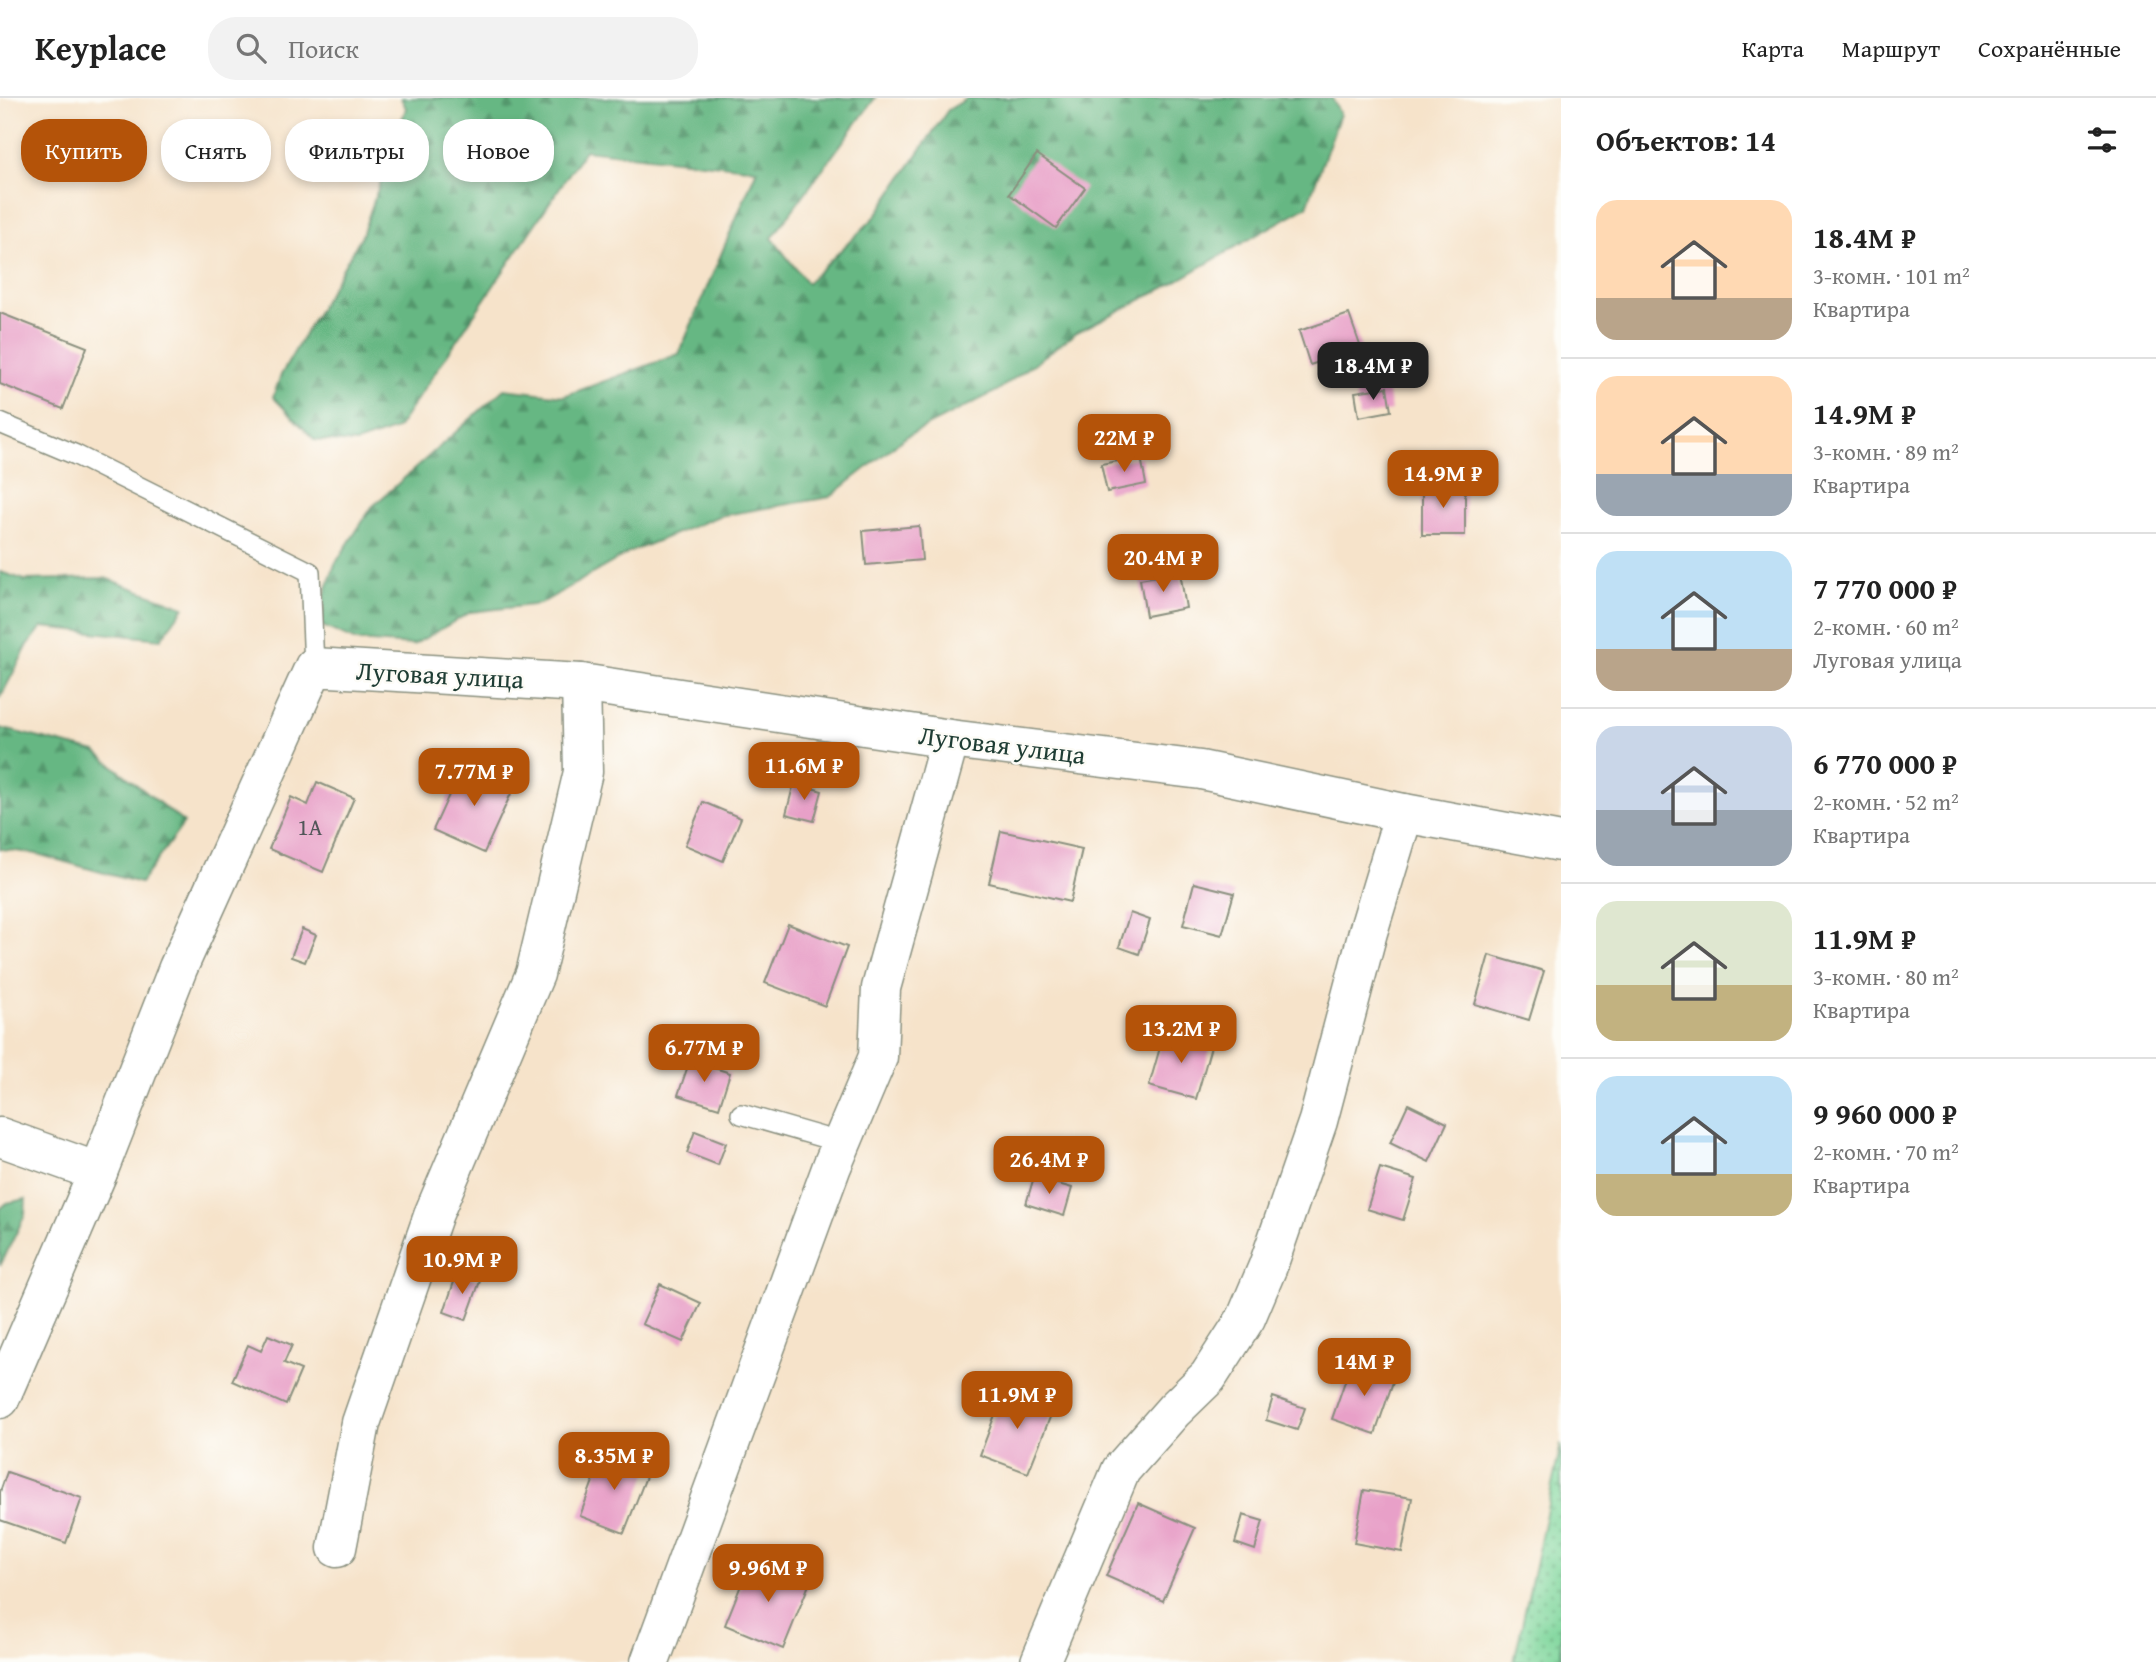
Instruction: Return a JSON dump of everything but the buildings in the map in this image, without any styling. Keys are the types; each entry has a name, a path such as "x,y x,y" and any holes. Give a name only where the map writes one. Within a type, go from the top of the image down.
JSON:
{"street":[{"name":"Луговая улица","path":"314,667 581,683 950,739 1200,769 1404,813 1561,842"},
{"path":"0,1399 98,1172 178,968 314,667"},
{"path":"337,1548 361,1423 434,1213 535,974 583,772 581,683"},
{"path":"650,1662 842,1143 878,1057 881,988 950,739"},
{"path":"1040,1662 1121,1470 1174,1410 1208,1377 1246,1318 1268,1266 1318,1121 1368,932 1404,813"},
{"path":"0,1137 98,1172"}],"lane":[{"path":"0,423 76,455 310,572 314,667"},
{"path":"741,1114 842,1143"}],"green space":[{"path":"401,98 875,98 772,238 807,283 874,218 948,110 968,98 1332,98 1340,114 1307,206 1166,287 1077,332 997,391 907,436 830,497 719,516 630,552 540,604 471,612 413,645 356,641 322,626 325,594 335,564 372,507 504,389 564,396 679,354 757,169 585,150 397,429 356,443 315,440 273,397 281,375 362,235 380,182 429,182 429,119 402,119 406,108"},
{"path":"0,572 25,580 105,578 184,607 161,639 42,627 28,645 0,698"},
{"path":"0,728 96,752 184,823 140,883 37,854 0,849"},
{"path":"26,1199 25,1215 0,1266 0,1209 7,1203"},
{"path":"1561,1444 1561,1662 1514,1662"}]}
